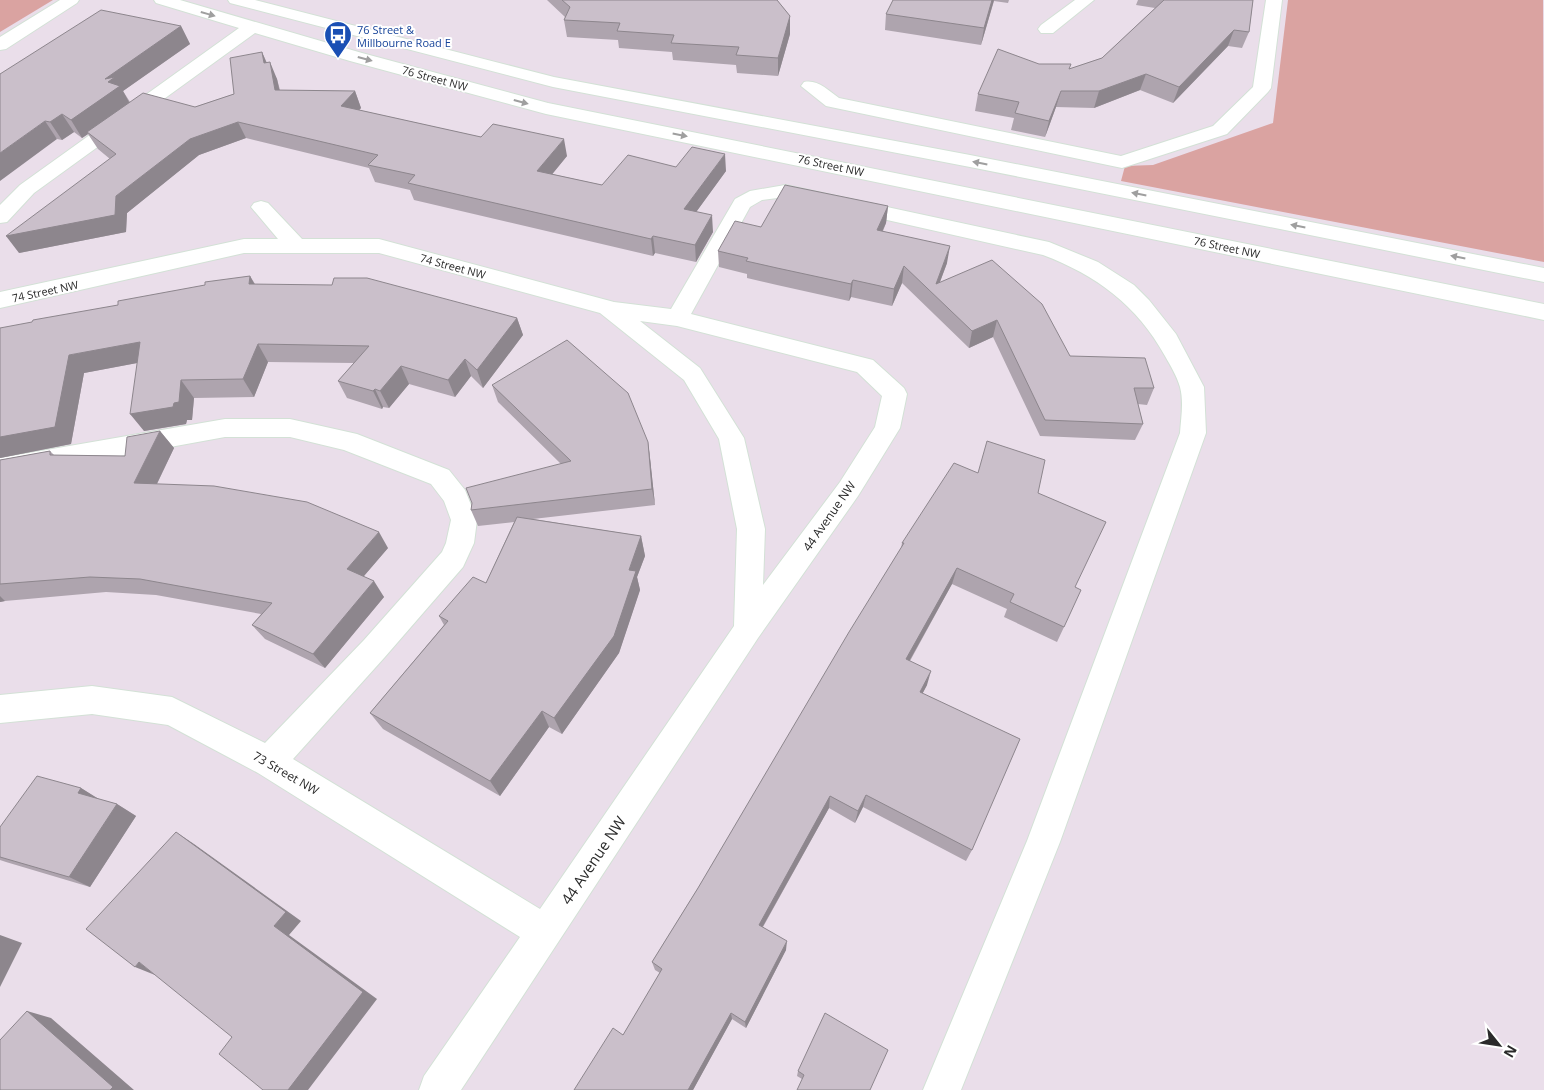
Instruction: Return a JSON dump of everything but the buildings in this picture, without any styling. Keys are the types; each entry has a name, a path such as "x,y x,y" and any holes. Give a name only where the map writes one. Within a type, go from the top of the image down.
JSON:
{"street":[{"path":"0,45 71,0"},
{"name":"76 Street NW","path":"162,0 252,27 546,108 1544,312"},
{"name":"76 Street NW","path":"236,0 553,82 980,163 1544,275"},
{"path":"1047,29 1086,0"},
{"path":"810,86 833,102 1122,162 1220,130 1262,88 1274,0"},
{"path":"0,217 27,189 252,27"},
{"path":"676,318 742,203 757,196 785,191 1049,249 1078,259 1102,273 1152,315 1169,341 1194,389 1193,433 1043,842 942,1090"},
{"path":"261,207 296,246"},
{"name":"74 Street NW","path":"0,300 244,246 379,246 608,308 676,318 865,366 895,394"},
{"name":"74 Street NW","path":"608,308 692,374 731,438 751,529 748,629"},
{"name":"44 Avenue NW","path":"438,1090 748,629 849,488 887,428 895,394"},
{"path":"0,468 225,428 290,428 348,441 440,477 456,497 464,520 460,543 453,559 374,649 270,762"},
{"name":"73 Street NW","path":"0,709 92,700 172,711 270,762 545,932"}],"shaded area":[{"path":"0,0 53,0 0,32"},
{"path":"1288,0 1543,0 1544,262 1121,181 1125,166 1153,165 1273,123"}],"place":[{"name":"76 Street & Millbourne Road E","path":"338,59"}]}
